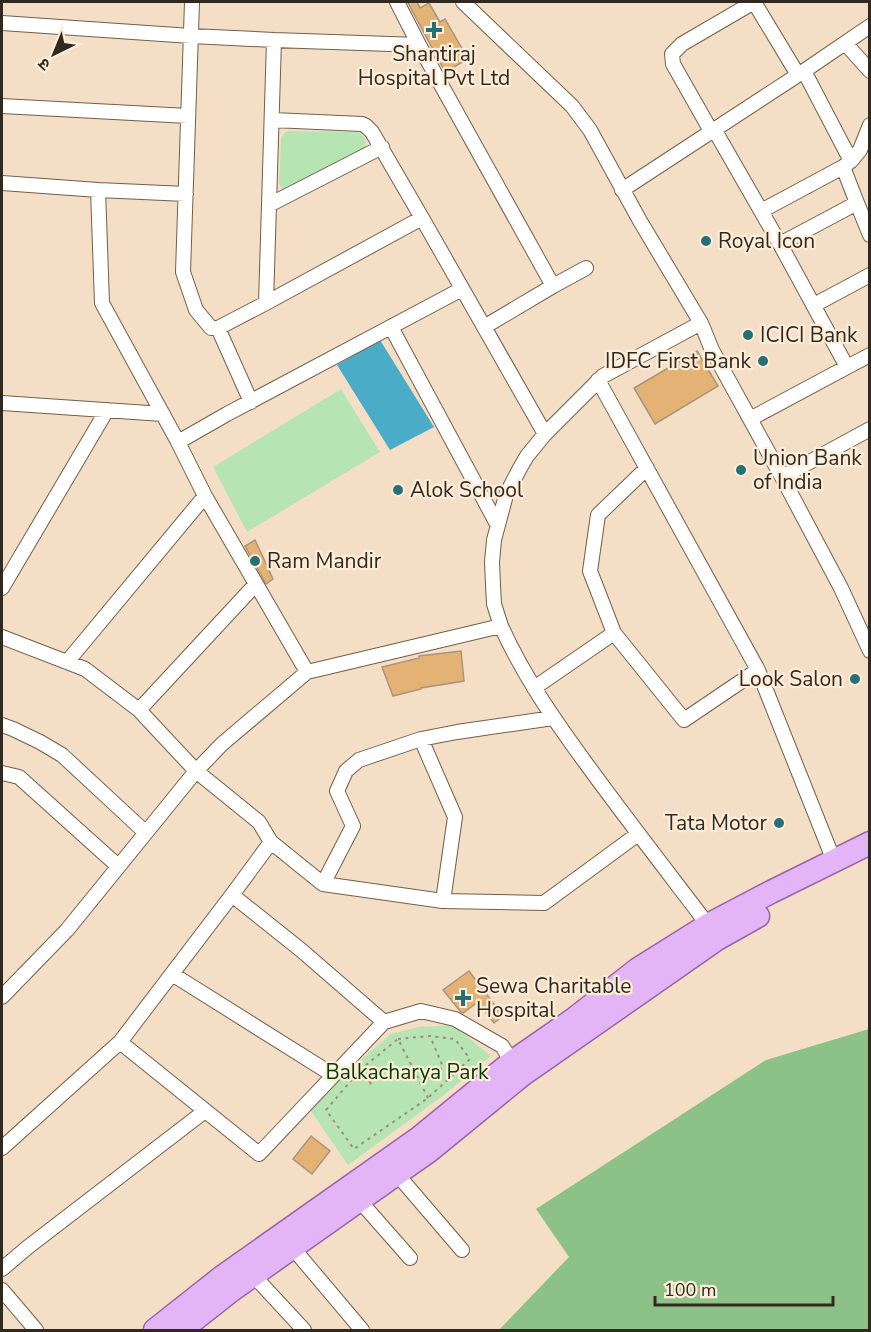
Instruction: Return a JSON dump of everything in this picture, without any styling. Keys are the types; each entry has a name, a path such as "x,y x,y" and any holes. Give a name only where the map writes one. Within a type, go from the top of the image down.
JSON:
{"main road":[{"path":"155,1330 222,1277 419,1138 513,1062 574,1019 638,969 708,926 870,843"},
{"path":"181,1330 253,1275 429,1151 522,1075 717,939 778,905 870,860"}],"street":[{"path":"192,2 183,272 196,310 211,328 218,328 266,303 422,218"},
{"path":"397,2 553,286"},
{"path":"463,2 581,117 701,324 712,350 754,417 832,552 870,630"},
{"path":"847,367 780,244 673,64 672,54 682,44 754,2 801,73 847,164 856,202 870,235"},
{"path":"2,23 191,36 419,45"},
{"path":"622,190 870,26"},
{"path":"266,303 274,40"},
{"path":"845,43 870,71"},
{"path":"2,106 188,116"},
{"path":"273,120 362,124 370,129 545,434"},
{"path":"761,211 847,164 860,150 870,125"},
{"path":"269,206 382,147"},
{"path":"2,183 186,194"},
{"path":"98,190 102,303 205,496 307,672"},
{"path":"780,244 856,202"},
{"path":"484,327 586,268"},
{"path":"814,305 870,275"},
{"path":"178,442 462,289"},
{"path":"701,324 614,369 598,380 545,434 527,456 506,495 497,524 492,562 494,604 501,626 510,647 534,688 553,718 708,926"},
{"path":"391,327 497,524"},
{"path":"218,328 250,402"},
{"path":"754,417 870,355"},
{"path":"598,380 758,670 834,861"},
{"path":"2,403 163,414"},
{"path":"2,588 106,410"},
{"path":"786,475 870,429"},
{"path":"647,468 598,515 590,571 614,633 684,720 758,670"},
{"path":"786,475 870,651"},
{"path":"67,662 205,496"},
{"path":"139,711 256,584"},
{"path":"2,997 67,930 196,771 222,744 307,672 501,626"},
{"path":"534,688 614,633"},
{"path":"2,637 85,669 139,711 196,771 259,822 271,842 323,884 443,901 544,903 638,834"},
{"path":"323,884 353,826 338,791 346,771 359,760 421,739 553,718"},
{"path":"2,725 62,755 145,832"},
{"path":"421,739 455,818 443,901"},
{"path":"2,773 19,777 118,866"},
{"path":"2,1148 120,1042 271,842"},
{"path":"232,895 301,950 384,1022"},
{"path":"172,974 333,1075"},
{"path":"120,1042 259,1154 384,1022 421,1011 455,1019 502,1046 513,1062"},
{"path":"2,1269 205,1111"},
{"path":"396,1173 462,1250"},
{"path":"359,1200 410,1258"},
{"path":"292,1247 362,1330"},
{"path":"253,1275 304,1330"},
{"path":"2,1290 36,1330"}],"path":[{"path":"420,1083 442,1067 430,1036"},
{"path":"430,1036 455,1039 470,1059 428,1098 354,1149 326,1110 360,1070 398,1039 430,1036"},
{"path":"398,1039 428,1098"},
{"path":"360,1070 372,1084"}],"green space":[{"path":"288,131 358,132 365,138 365,144 362,150 285,190 279,184 281,138"},
{"path":"341,389 380,452 247,532 213,467"},
{"name":"Balkacharya Park","path":"453,1025 491,1056 444,1095 348,1165 311,1111 349,1070 391,1034 418,1027"},
{"path":"869,1029 869,1330 499,1330 569,1257 536,1209 766,1060"}],"water":[{"path":"380,340 434,427 390,450 337,365"}],"building":[{"path":"417,2 420,8 429,3 440,22 445,19 468,59 445,72 408,3"},
{"path":"697,351 718,386 655,424 634,388"},
{"path":"255,540 273,579 266,584 245,546"},
{"path":"461,651 464,681 421,688 393,696 382,667 419,658 419,656"},
{"path":"469,971 503,1016 494,1023 478,1002 463,1013 443,990"},
{"path":"311,1136 330,1151 312,1174 293,1159"}],"place":[{"name":"Shantiraj Hospital Pvt Ltd","path":"434,30"},
{"name":"Royal Icon","path":"706,241"},
{"name":"ICICI Bank","path":"748,335"},
{"name":"IDFC First Bank","path":"763,361"},
{"name":"Union Bank of India","path":"741,470"},
{"name":"Alok School","path":"398,490"},
{"name":"Ram Mandir","path":"255,561"},
{"name":"Look Salon","path":"855,679"},
{"name":"Tata Motor","path":"779,823"},
{"name":"Sewa Charitable Hospital","path":"463,998"}]}
